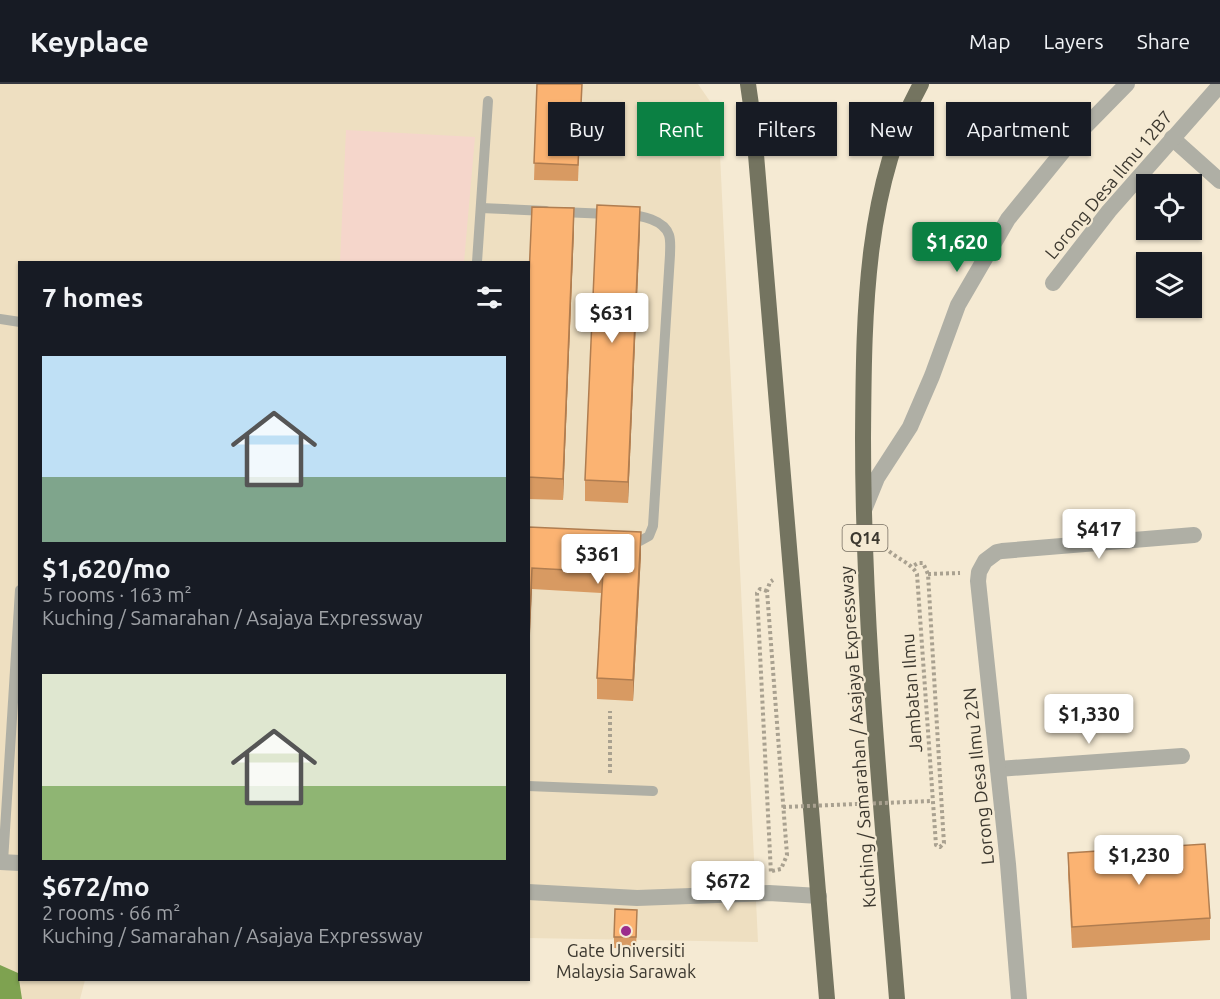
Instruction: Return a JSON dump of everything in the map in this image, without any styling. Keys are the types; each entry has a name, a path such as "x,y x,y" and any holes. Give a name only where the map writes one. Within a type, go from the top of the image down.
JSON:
{"highway":[{"path":"748,84 756,149 827,999"},
{"name":"Kuching / Samarahan / Asajaya Expressway","path":"897,999 867,609 863,511 865,319 874,234 888,170 898,138 921,84"}],"street":[{"path":"863,511 877,478 910,427 932,376 958,305 1008,219 1074,138 1127,84"},
{"name":"Lorong Desa Ilmu 12B7","path":"1053,284 1109,211 1220,85"},
{"path":"1172,138 1220,181"},
{"path":"979,572 985,561 1002,550 1194,536"},
{"name":"Lorong Desa Ilmu 22N","path":"979,572 981,618 1008,864 1018,999"},
{"path":"998,769 1182,756"},
{"path":"530,892 637,898 769,893 819,896"}],"lane":[{"path":"477,261 488,101"},
{"path":"481,208 639,215 657,223 665,229 669,236 670,255 653,526 649,537 640,540 611,540"},
{"path":"0,319 18,322"},
{"path":"7,862 18,632"},
{"path":"530,786 653,791"}],"path":[{"path":"882,545 890,554 913,566 923,563 928,574 979,572"},
{"name":"Jambatan Ilmu","path":"913,566 918,583 936,845 940,846 944,843 928,574"},
{"path":"769,893 772,871 757,593 760,590 767,591 787,855 781,869 772,871"},
{"path":"609,789 610,711"},
{"path":"783,807 932,801"}],"shaded area":[{"path":"0,84 698,84 710,102 637,102 637,156 720,156 758,942 530,938 530,261 18,261 18,981 85,981 80,999 0,999"},
{"path":"346,130 475,137 464,261 340,261"},
{"path":"0,965 18,973 22,999 0,999"}],"building":[{"path":"537,84 582,84 581,102 548,102 548,156 578,156 578,165 534,163"},
{"path":"597,205 640,207 628,482 585,480"},
{"path":"532,207 574,208 563,479 530,477 530,261"},
{"path":"530,527 641,532 633,680 597,678 603,572 532,568 530,614"},
{"path":"1205,844 1210,918 1072,927 1068,853"},
{"path":"615,909 637,910 636,937 614,937"}],"place":[{"name":"Gate Universiti Malaysia Sarawak","path":"626,931"}]}
